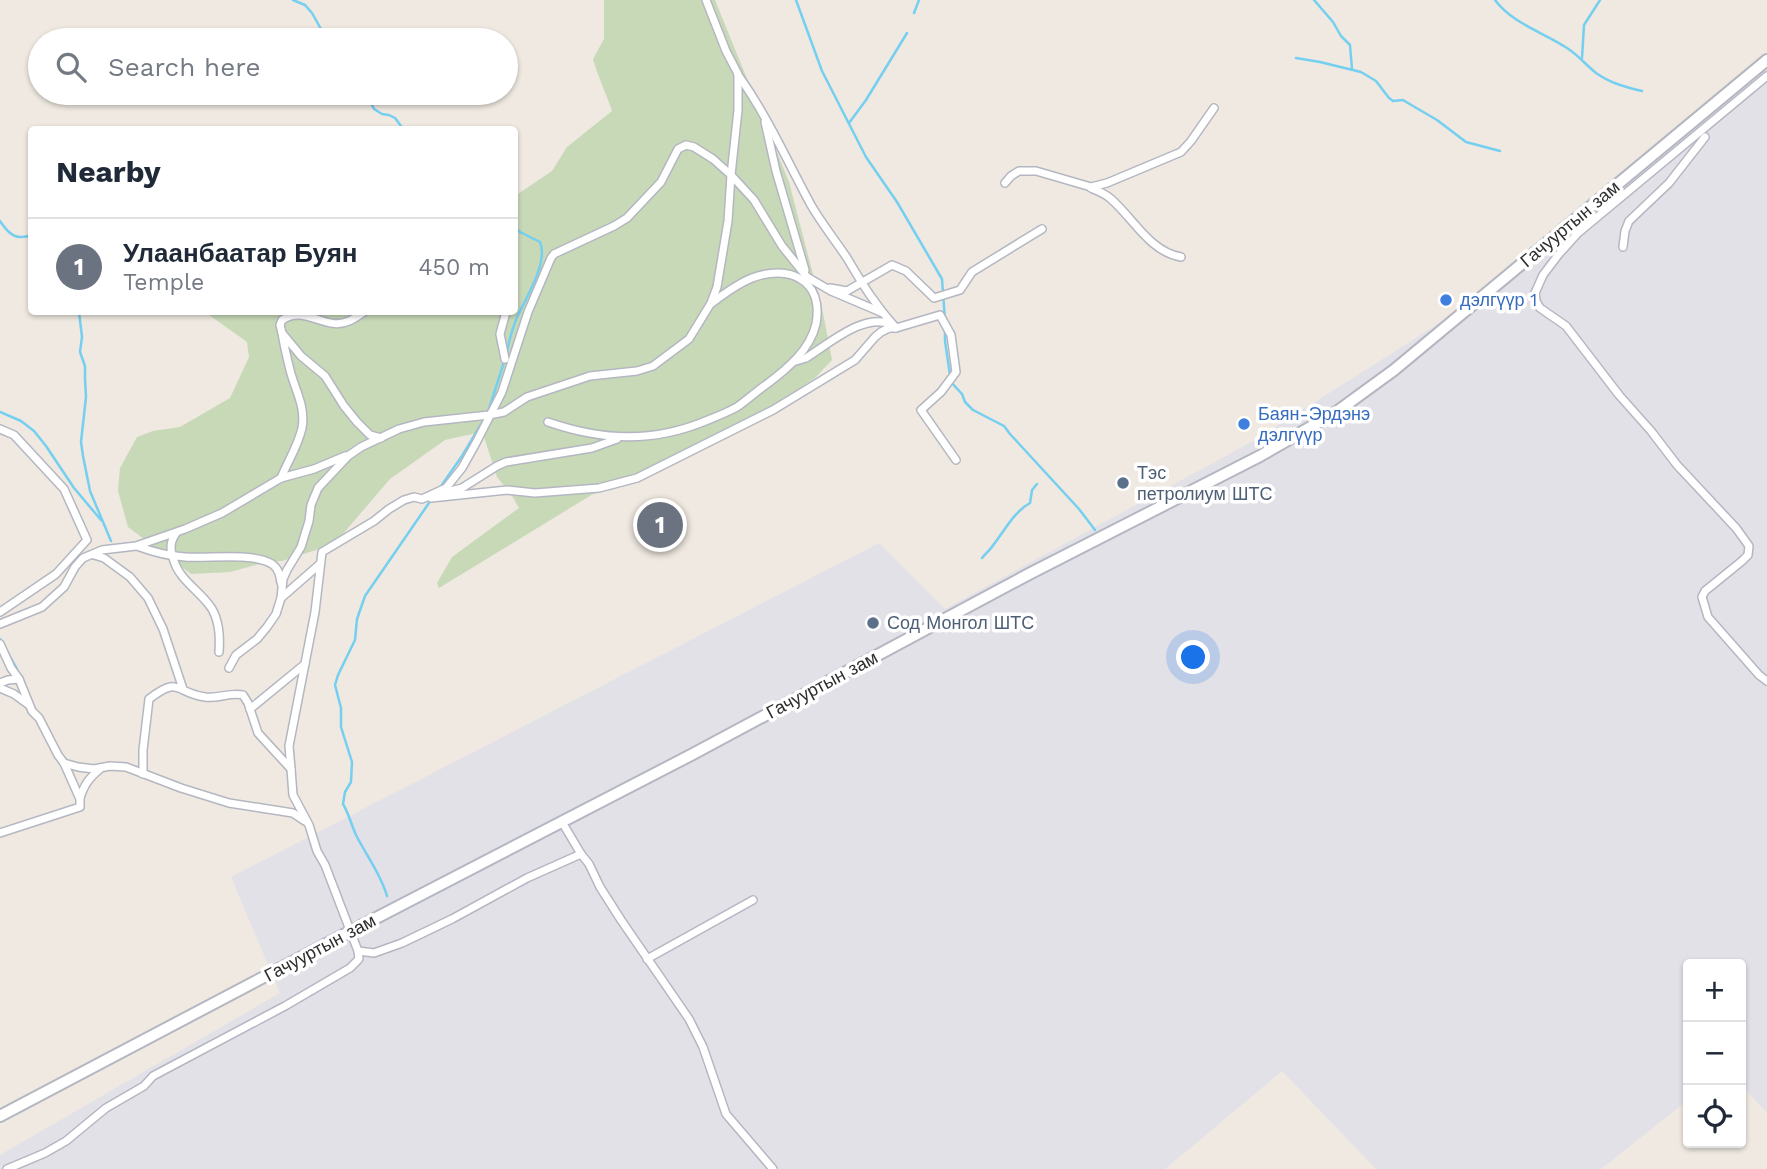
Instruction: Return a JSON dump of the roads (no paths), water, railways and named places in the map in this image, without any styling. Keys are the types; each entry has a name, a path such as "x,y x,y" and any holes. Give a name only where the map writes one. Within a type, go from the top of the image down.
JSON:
{"main road":[{"name":"Гачууртын зам","path":"0,1116 691,755 1029,573 1260,456 1335,413 1394,370 1767,60"}],"street":[{"path":"706,0 737,74 764,115 811,204 861,282 897,328"},
{"path":"0,624 42,607 64,587 83,558 102,550 136,545 176,532 222,513 281,478 327,464 399,429 424,422 504,412 527,397 590,376 637,371 653,366 689,339 711,303 717,287 728,221 738,110 737,74"},
{"path":"1767,76 1578,233 1543,275 1535,293 1540,307 1566,327 1677,465 1736,528 1749,546 1748,555 1704,591 1702,597 1708,617 1767,681"},
{"path":"1091,187 1181,152 1214,108"},
{"path":"764,115 776,171 807,277"},
{"path":"1623,247 1629,221 1669,183 1705,137"},
{"path":"426,499 446,488 452,481 502,393 528,312 554,254 627,218 662,182 681,146 694,147 731,174 754,200 782,246 807,277 821,286 883,313"},
{"path":"1005,183 1019,171 1036,171 1091,187 1109,197 1160,248 1172,256 1181,257"},
{"path":"821,286 847,291 892,265 906,271 934,298 960,290 972,272 1042,229"},
{"path":"548,422 620,437 653,436 691,428 738,406 796,360 816,323 815,297 809,285 794,275 760,276 733,287 711,303"},
{"path":"281,478 296,449 303,415 303,406 290,370 280,325 282,320 291,315"},
{"path":"306,315 334,324 348,322 359,315"},
{"path":"505,315 500,334 505,359"},
{"path":"7,1169 66,1141 106,1108 144,1086 153,1076 285,1006 350,968 359,959 359,951 317,851 309,825 293,795 290,769 289,747 315,612 322,552 374,521 388,509 414,497 426,499 507,490 535,493 599,488 637,478 773,410 855,360 881,332 940,315 951,335 956,372 941,392 921,410 956,460"},
{"path":"796,360 806,358 858,325 872,322 890,323 897,328"},
{"path":"282,333 301,356 325,376 357,422 370,435 381,438"},
{"path":"0,429 14,435 64,489 87,540 56,574 0,612"},
{"path":"426,499 461,488 506,462 592,448 620,437"},
{"path":"281,587 286,570 301,547 318,488 348,456 361,447"},
{"path":"176,532 170,547 176,569 213,611 218,626 219,652"},
{"path":"136,545 172,556 259,559 272,564 278,570 281,598 276,614 257,639 236,655 229,668"},
{"path":"90,555 100,556 130,577 148,598 163,629 183,689"},
{"path":"281,598 321,564"},
{"path":"0,644 19,679 32,712"},
{"path":"250,709 305,663"},
{"path":"19,679 8,680 0,685 28,703 39,718 80,799"},
{"path":"142,774 149,699 163,688 176,686 204,697 235,693 243,695 258,733 290,769"},
{"path":"64,763 94,769 126,767 229,803 293,814 302,817 309,825"},
{"path":"0,833 80,807 83,787 102,767"},
{"path":"562,822 589,864 600,887 689,1019 703,1047 726,1114 772,1169"},
{"path":"359,951 374,953 402,943 527,878 581,854"},
{"path":"647,959 753,900"}],"waterway":[{"path":"293,0 305,5 320,28"},
{"path":"796,0 822,71 866,157 897,202 942,279 945,320"},
{"path":"914,13 919,0"},
{"path":"1314,0 1350,45 1352,69"},
{"path":"1495,0 1510,15 1567,48 1596,73 1618,84 1642,91"},
{"path":"1582,58 1584,25 1600,0"},
{"path":"849,123 907,33"},
{"path":"1296,58 1361,72 1376,81 1393,101 1403,100 1437,120 1466,142 1500,151"},
{"path":"372,105 382,114 395,118 401,126"},
{"path":"0,221 8,232 20,237 28,236"},
{"path":"507,352 516,320 538,271 542,251 540,242 518,230"},
{"path":"79,315 82,337 80,352 85,366 86,397 81,442 90,491 111,541"},
{"path":"945,330 950,375"},
{"path":"488,412 504,362"},
{"path":"951,382 973,410 1004,426 1095,530"},
{"path":"0,412 21,421 34,431 74,488 101,520"},
{"path":"439,489 483,421"},
{"path":"982,558 1014,516 1030,503 1032,490 1037,484"},
{"path":"387,896 343,804 345,792 351,782 352,762 341,727 341,708 335,685 355,640 357,619 365,596 431,500"},
{"path":"0,639 17,669"}],"place":[{"name":"дэлгүүр 1","path":"1446,300"},
{"name":"Баян-Эрдэнэ дэлгүүр","path":"1244,424"},
{"name":"Тэс петролиум ШТС","path":"1123,483"},
{"name":"Улаанбаатар Буян","path":"660,525"},
{"name":"Сод Монгол ШТС","path":"873,623"}]}
